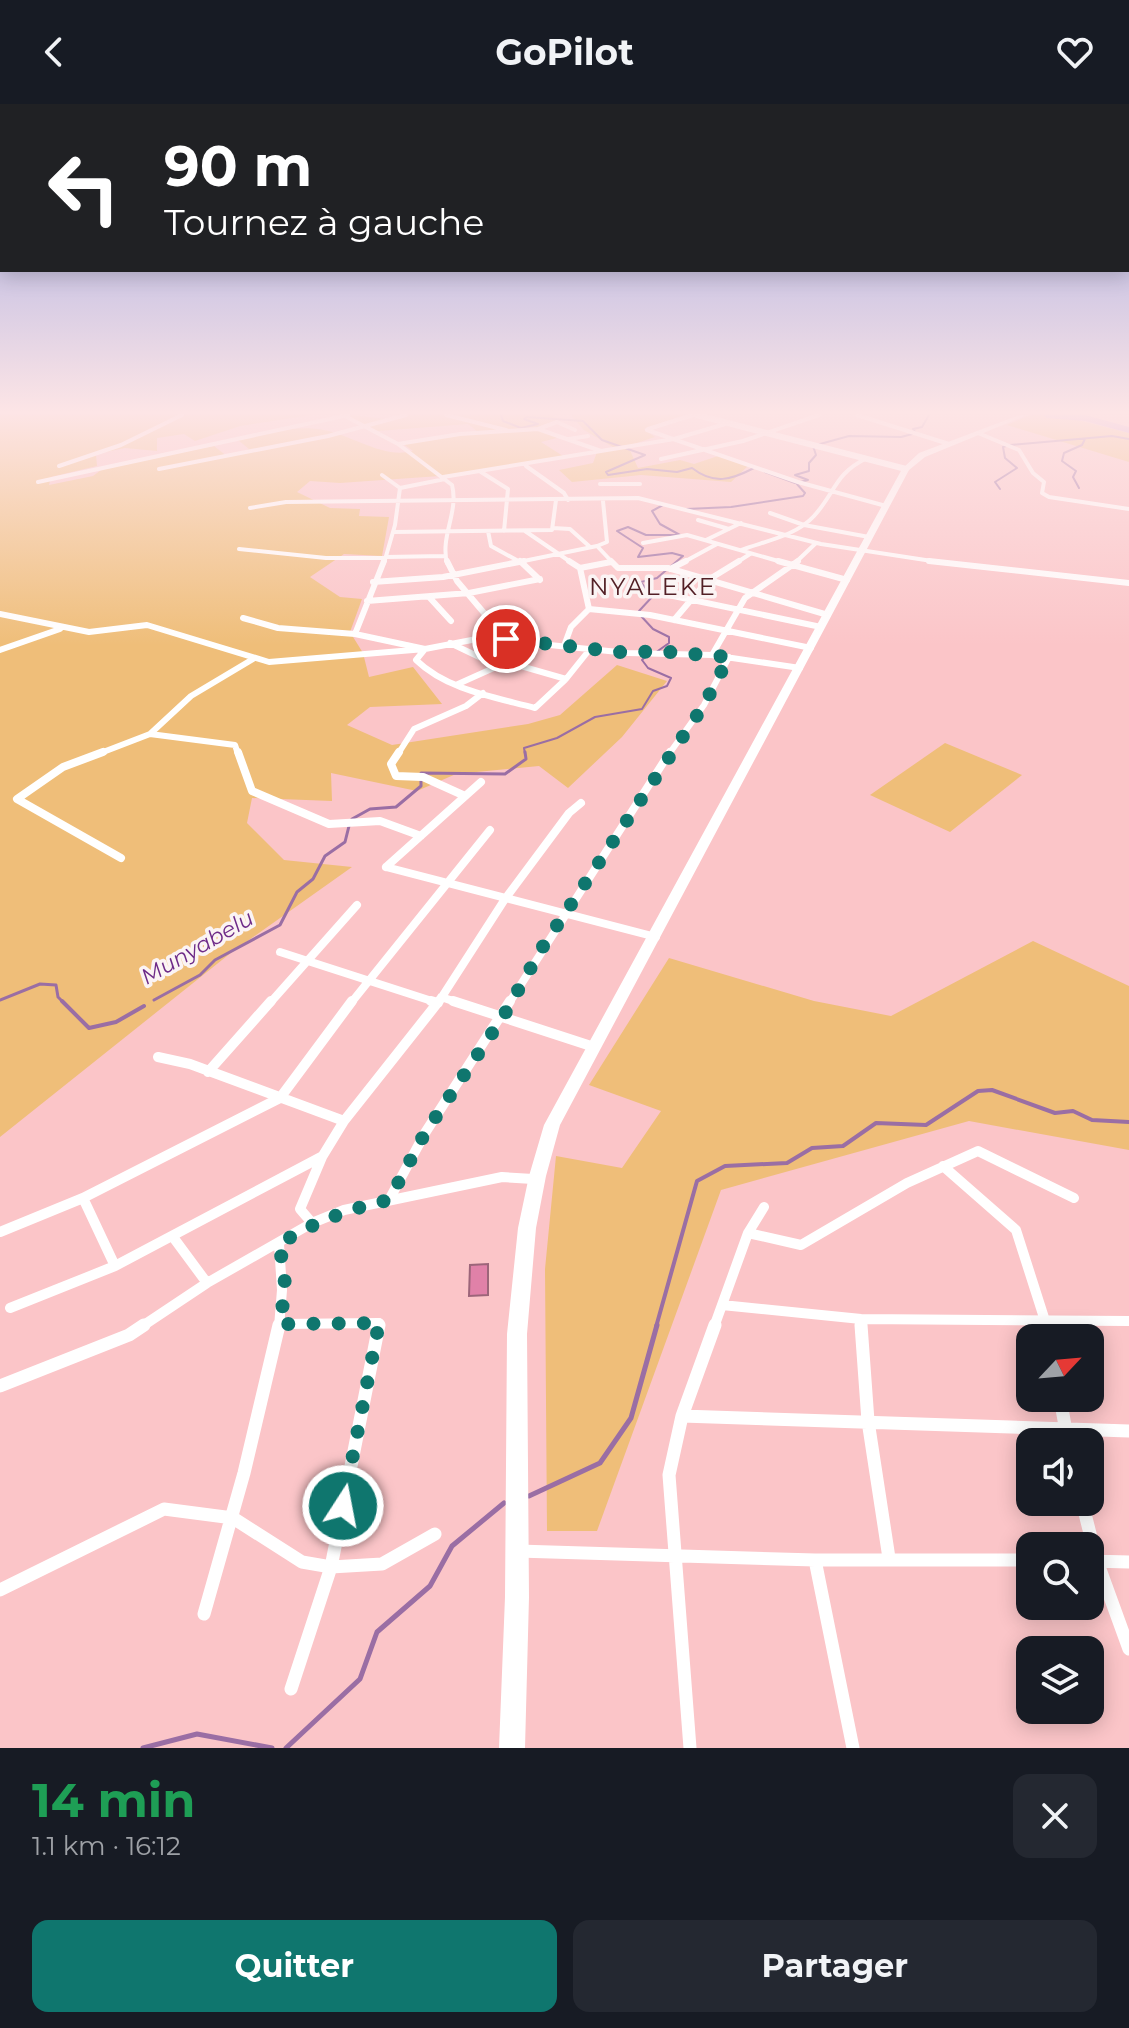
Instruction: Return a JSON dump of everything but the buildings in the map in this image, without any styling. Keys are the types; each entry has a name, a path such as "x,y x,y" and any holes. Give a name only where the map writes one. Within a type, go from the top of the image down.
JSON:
{"highway":[{"path":"512,1748 518,1551 515,1339 533,1179 552,1125 591,1046 656,937 894,492"}],"street":[{"path":"355,634 373,582 387,558 400,492"},
{"path":"453,492 455,500 444,556 452,574 506,639"},
{"path":"504,531 508,492"},
{"path":"558,492 568,500"},
{"path":"638,498 639,492"},
{"path":"740,551 804,525 830,492 886,506"},
{"path":"1042,492 1049,497 1129,509"},
{"path":"349,501 350,493"},
{"path":"250,508 286,502 603,501 638,498 691,508 816,543 865,544 1129,583"},
{"path":"553,528 556,500"},
{"path":"373,582 452,574 597,546 607,542 603,501"},
{"path":"770,513 865,544"},
{"path":"698,520 729,529"},
{"path":"706,540 741,523"},
{"path":"393,532 570,529 589,546"},
{"path":"367,601 469,593 542,581 519,560 491,546 488,531"},
{"path":"525,531 580,568 611,562"},
{"path":"643,543 687,535 847,580"},
{"path":"712,655 736,610 751,592 795,567 816,543"},
{"path":"667,568 717,544"},
{"path":"597,546 611,562 627,570 667,568 751,592 824,621"},
{"path":"239,549 326,558 444,556"},
{"path":"674,620 708,580 750,554"},
{"path":"580,568 589,609"},
{"path":"659,593 736,610 824,621"},
{"path":"429,597 451,621"},
{"path":"589,609 674,620 811,648"},
{"path":"564,646 571,627 589,609"},
{"path":"0,614 89,632 147,625 170,629 253,659 293,662 425,649 449,642 506,639 590,649 712,655 800,668"},
{"path":"243,618 278,628 355,634 425,649"},
{"path":"0,650 62,628"},
{"path":"457,684 507,662 522,641"},
{"path":"449,642 498,666"},
{"path":"425,649 416,660 423,668 457,684 535,708 566,679 590,649"},
{"path":"389,1200 425,1133 503,1017 685,729 704,705 729,657"},
{"path":"121,858 17,799 63,767 150,734 191,696 253,659"},
{"path":"507,662 566,679"},
{"path":"465,796 421,777 396,776 391,764 414,729 466,706 483,693"},
{"path":"150,734 235,745 252,791 329,824 380,821 421,836"},
{"path":"481,782 386,867 656,937"},
{"path":"312,1223 300,1209 322,1157 344,1121 439,1000 505,899 569,813 581,803"},
{"path":"0,1232 83,1198 280,1098 367,981 490,830"},
{"path":"208,1072 304,960 357,905"},
{"path":"280,952 367,981 503,1017 591,1046"},
{"path":"158,1057 344,1121"},
{"path":"748,1233 801,1245 907,1183 978,1151 1074,1198"},
{"path":"10,1308 115,1266 322,1157"},
{"path":"943,1166 1016,1230 1048,1324"},
{"path":"0,1386 129,1335 207,1283 312,1223 344,1210 502,1177 533,1179"},
{"path":"83,1198 115,1266"},
{"path":"690,1748 669,1475 682,1416 748,1233 764,1207"},
{"path":"173,1237 207,1283"},
{"path":"204,1614 233,1518 281,1324 285,1277 279,1244"},
{"path":"722,1305 861,1319 1129,1321"},
{"path":"861,1319 868,1421 889,1558"},
{"path":"281,1324 379,1323 331,1567 291,1689"},
{"path":"682,1416 868,1421 1016,1432"},
{"path":"1104,1433 1129,1431"},
{"path":"0,1590 164,1509 233,1518 302,1562 331,1567 382,1564 435,1534"},
{"path":"518,1551 815,1560 1016,1560"},
{"path":"815,1560 853,1748"},
{"path":"1104,1561 1129,1562"},
{"path":"1104,1588 1129,1649"}],"shaded area":[{"path":"0,492 297,492 330,508 360,509 359,516 389,517 382,556 344,554 310,577 340,597 362,599 350,632 363,653 369,677 413,667 442,704 370,707 347,725 392,745 528,724 560,715 617,665 667,681 622,737 568,788 539,766 456,774 417,791 331,773 332,801 252,798 247,823 284,860 352,867 232,952 0,1137"},
{"path":"945,743 1022,775 950,832 870,795"},
{"path":"1033,941 1129,986 1129,1150 969,1121 721,1190 597,1531 547,1531 545,1269 556,1156 622,1168 661,1111 589,1085 669,958 814,1001 891,1016"}],"waterway":[{"name":"Munyabelu","path":"686,509 731,507 803,496 804,492"},
{"name":"Munyabelu","path":"639,611 652,597 641,582 657,578 683,556 672,553 638,557 643,548 617,531 628,527 646,535 680,535 660,524 652,511 663,505"},
{"name":"Munyabelu","path":"641,616 653,629 669,637 669,643 655,653"},
{"name":"Munyabelu","path":"525,754 524,748 557,738 595,717 642,709 653,691 667,686 671,678 648,668 642,660 647,655"},
{"name":"Munyabelu","path":"352,819 370,809 396,807 421,786 421,773 505,774 526,759 525,752"},
{"name":"Munyabelu","path":"154,1000 200,975 215,960 280,925 297,892 313,879 325,856 345,842 349,826"},
{"name":"Munyabelu","path":"0,1000 40,984 56,985 58,997 89,1028 116,1022 144,1006"},
{"path":"656,1327 697,1181 725,1166 787,1163 812,1148 843,1146 876,1123 926,1125 978,1091 992,1090 1055,1113 1073,1111 1092,1120 1129,1122"},
{"path":"529,1496 600,1463 631,1418 657,1325"},
{"path":"286,1748 360,1679 377,1632 430,1586 452,1546 504,1503"},
{"path":"143,1748 197,1734 272,1748"}],"district":[{"name":"NYALEKE","path":"653,587"}],"route":[{"path":"343,1506 379,1323 281,1324 285,1277 279,1244 312,1223 344,1210 389,1200 425,1133 503,1017 542,948 685,729 704,705 729,657 657,651 628,653 506,639"}]}
